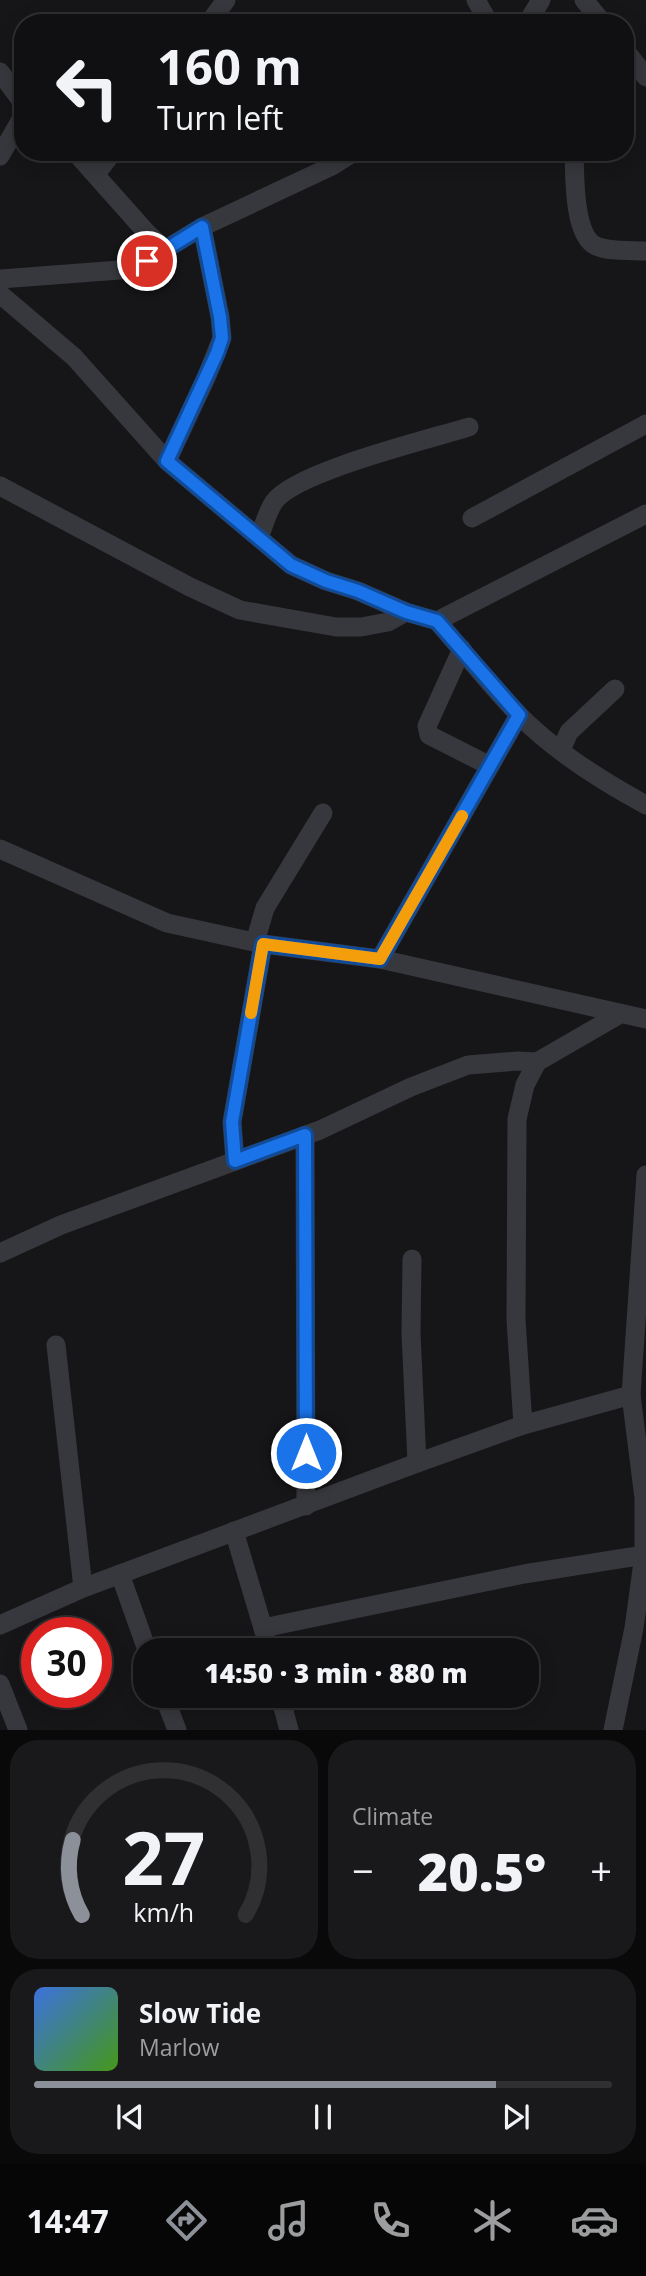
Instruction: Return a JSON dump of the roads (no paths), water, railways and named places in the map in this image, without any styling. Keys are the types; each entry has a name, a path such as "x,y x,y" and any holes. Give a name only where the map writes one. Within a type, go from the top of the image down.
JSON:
{"street":[{"path":"584,0 596,14"},
{"path":"634,62 646,77"},
{"path":"0,72 14,91"},
{"path":"0,156 14,132"},
{"path":"84,161 164,249"},
{"path":"96,174 106,161"},
{"path":"0,279 123,271 140,265 202,227 340,161"},
{"path":"574,161 578,210 583,232 589,242 599,247 646,251"},
{"path":"167,461 222,338 202,227"},
{"path":"0,294 74,357 167,461 291,565 406,612 437,621 519,715 588,770 646,805"},
{"path":"472,519 646,424"},
{"path":"259,537 274,501 295,484 333,468 469,427"},
{"path":"0,486 190,587 240,610 336,627 388,622 406,612"},
{"path":"437,621 646,514"},
{"path":"462,649 427,726 429,735 490,766"},
{"path":"561,750 569,732 615,689"},
{"path":"380,959 519,715"},
{"path":"235,1161 232,1122 265,908 323,813"},
{"path":"0,849 167,923 259,943 380,959 646,1019"},
{"path":"523,1424 516,1320 517,1119 525,1085 537,1062 620,1014"},
{"path":"0,1253 61,1225 305,1135 411,1087 468,1065 518,1060 537,1062"},
{"path":"305,1135 306,1506"},
{"path":"613,1730 642,1599 645,1518 642,1451 631,1395 639,1368 646,1175"},
{"path":"412,1259 411,1333 417,1463"},
{"path":"56,1345 83,1588"},
{"path":"0,1625 83,1588 523,1424 631,1395"},
{"path":"234,1531 266,1638"},
{"path":"263,1628 510,1577 644,1555"},
{"path":"120,1574 143,1638"},
{"path":"0,1684 18,1730"},
{"path":"169,1708 177,1730"},
{"path":"283,1708 289,1730"}]}
